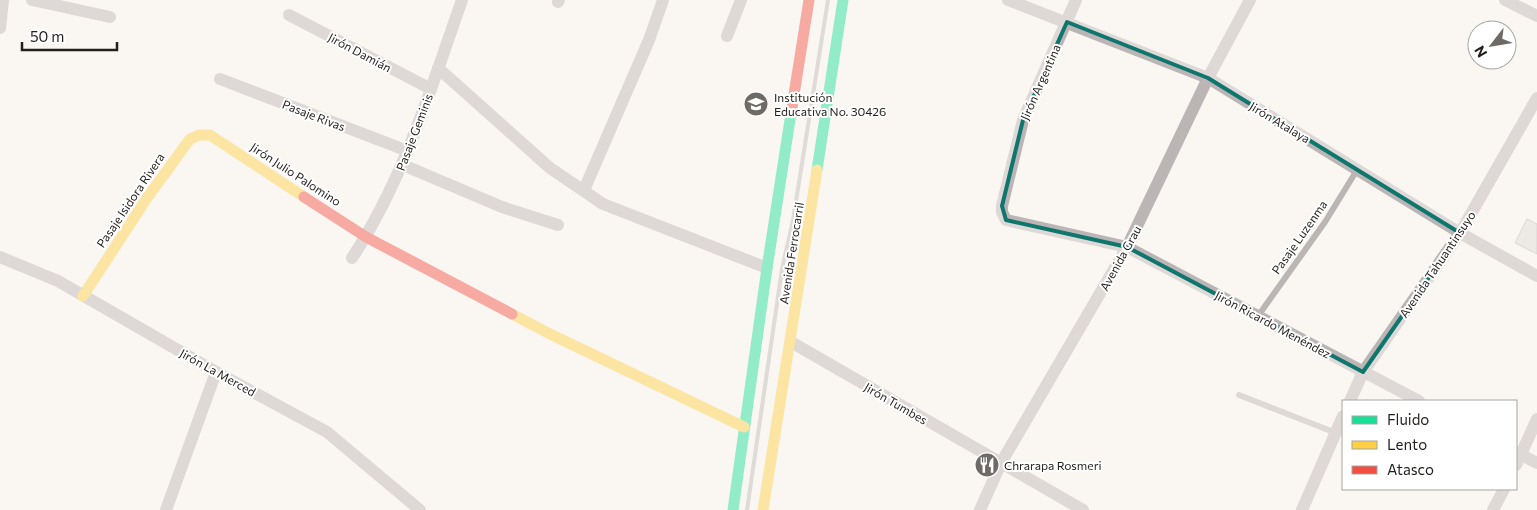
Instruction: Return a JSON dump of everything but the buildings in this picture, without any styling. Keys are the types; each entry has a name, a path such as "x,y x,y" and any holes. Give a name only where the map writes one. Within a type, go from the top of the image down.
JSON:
{"main road":[{"name":"Avenida Ferrocarril","path":"733,510 767,268 809,0"},
{"name":"Avenida Ferrocarril","path":"763,510 791,342 843,0"},
{"name":"Pasaje Isidora Rivera","path":"83,296 147,198 190,139 199,135 210,135"},
{"name":"Jirón Julio Palomino","path":"210,135 366,237 548,333 744,426"}],"street":[{"path":"0,28 3,0"},
{"path":"32,0 110,17"},
{"name":"Pasaje Geminis","path":"352,258 366,237 403,165 462,0"},
{"path":"584,190 649,40 662,0"},
{"path":"727,36 740,0"},
{"name":"Jirón Atalaya","path":"1008,0 1208,78 1460,233 1537,276"},
{"name":"Jirón Argentina","path":"1010,222 1006,220 1002,212 1002,206 1023,120 1076,0"},
{"name":"Avenida Grau","path":"980,510 1001,463 1128,247 1208,78 1250,0"},
{"path":"1506,0 1537,16"},
{"name":"Jirón Damián","path":"289,15 431,89"},
{"path":"438,68 550,168 603,204 767,268"},
{"name":"Pasaje Rivas","path":"220,79 408,151"},
{"name":"Avenida Tahuantinsuyo","path":"1350,400 1363,372 1460,233 1537,98"},
{"path":"403,165 502,207 558,225"},
{"name":"Jirón Ricardo Menéndez","path":"1010,222 1128,247 1417,400"},
{"name":"Jirón La Merced","path":"0,257 58,281 216,372 327,432 420,510"},
{"name":"Jirón Tumbes","path":"791,342 1083,510"},
{"path":"166,510 216,372"},
{"path":"1302,510 1342,418"},
{"path":"1537,420 1517,457 1537,464"},
{"path":"1493,510 1503,490"}],"lane":[{"name":"Pasaje Luzenma","path":"1258,316 1325,222 1357,170"},
{"path":"1239,395 1336,433"}],"highlighted area":[{"path":"1067,22 1208,78 1460,233 1363,372 1127,247 1006,220 1002,206 1023,120"}],"railway":[{"path":"747,510 782,269 793,220 828,0"}],"traffic: fast":[{"path":"817,170 843,0"},
{"path":"733,510 792,107"}],"traffic: slow":[{"path":"83,296 147,198 190,139 199,135 210,135 304,197"},
{"path":"763,510 817,170"},
{"path":"512,314 744,427"}],"traffic: jam":[{"path":"792,107 809,0"},
{"path":"304,197 366,237 512,314"}],"place":[{"name":"Institución Educativa No. 30426","path":"756,104"},
{"name":"Chrarapa Rosmeri","path":"987,465"}]}
